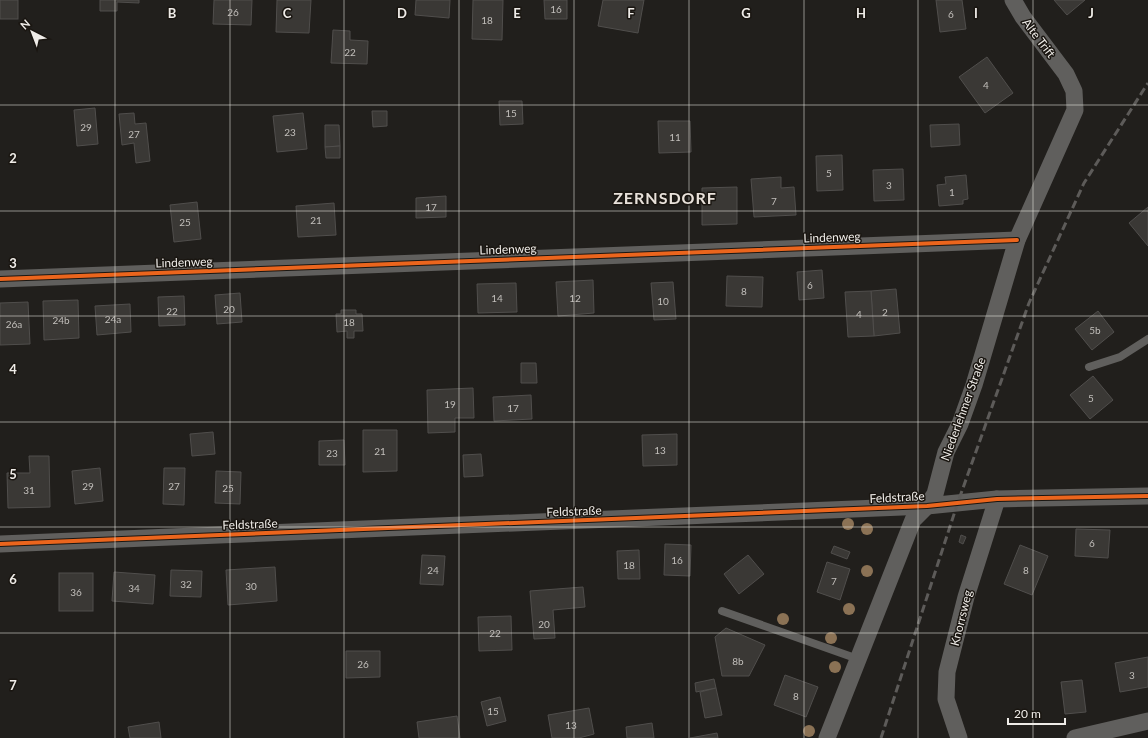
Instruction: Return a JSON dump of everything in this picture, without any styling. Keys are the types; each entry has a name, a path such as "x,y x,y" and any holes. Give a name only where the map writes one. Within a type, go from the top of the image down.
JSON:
{"street":[{"name":"Alte Trift","path":"1013,0 1023,17 1066,74"},
{"name":"Niederlehmer Straße","path":"827,738 913,520 927,506 935,494 946,452 960,424 974,385 1017,240 1075,110 1074,91 1066,74"},
{"name":"Lindenweg","path":"0,279 1017,240"},
{"name":"Feldstraße","path":"0,544 927,506 997,499 1148,496"},
{"name":"Knorrsweg","path":"959,738 946,699 947,672 966,597 997,499"},
{"path":"1075,738 1148,721"}],"lane":[{"path":"1089,367 1120,357 1148,340"},
{"path":"722,611 858,659"}],"building":[{"path":"0,0 18,0 18,19 0,19"},
{"path":"100,0 139,0 139,3 117,2 117,11 100,11"},
{"path":"214,0 252,0 251,25 213,24"},
{"path":"277,0 311,0 309,33 276,32"},
{"path":"416,0 450,0 449,18 415,15"},
{"path":"473,0 503,0 502,40 472,39"},
{"path":"544,0 567,0 567,19 545,19"},
{"path":"603,0 644,0 638,33 598,26"},
{"path":"936,0 962,0 966,29 940,32"},
{"path":"1054,0 1085,0 1067,15"},
{"path":"333,30 350,31 350,40 368,41 367,64 331,63"},
{"path":"987,57 1013,93 985,113 959,77"},
{"path":"499,101 522,101 523,124 500,125"},
{"path":"95,108 98,144 77,146 74,110"},
{"path":"372,111 387,111 387,126 373,127"},
{"path":"134,113 135,124 146,123 150,161 136,163 134,143 122,145 119,114"},
{"path":"303,113 307,149 277,152 273,116"},
{"path":"658,121 690,121 691,152 659,153"},
{"path":"959,124 960,145 931,147 930,125"},
{"path":"325,125 339,125 340,146 325,147"},
{"path":"340,146 340,158 326,158 325,147"},
{"path":"842,155 843,190 817,191 816,156"},
{"path":"903,169 904,200 874,201 873,170"},
{"path":"966,175 968,199 963,200 963,204 939,206 937,185 946,184 945,177"},
{"path":"781,177 781,188 794,187 796,215 754,217 751,179"},
{"path":"737,187 737,224 702,225 702,188"},
{"path":"446,196 446,217 416,218 416,198"},
{"path":"197,202 201,239 174,242 170,205"},
{"path":"334,203 336,235 298,237 296,206"},
{"path":"1148,207 1148,246 1129,223"},
{"path":"822,270 824,298 799,300 797,272"},
{"path":"727,276 763,277 762,307 726,306"},
{"path":"593,280 594,313 558,316 556,282"},
{"path":"673,282 676,319 654,320 651,283"},
{"path":"516,283 517,312 478,313 477,284"},
{"path":"896,289 900,333 874,336 871,291"},
{"path":"871,291 874,336 848,337 845,292"},
{"path":"240,293 242,322 217,324 215,295"},
{"path":"184,296 185,325 159,326 158,297"},
{"path":"78,300 79,338 44,340 43,301"},
{"path":"28,302 30,344 0,345 0,303"},
{"path":"130,304 131,332 97,335 95,306"},
{"path":"341,310 356,310 356,314 362,314 363,331 354,331 354,338 347,338 347,331 337,332 336,314 341,314"},
{"path":"1098,311 1114,332 1092,350 1075,329"},
{"path":"521,363 536,363 537,383 521,383"},
{"path":"1093,376 1113,400 1090,419 1070,395"},
{"path":"473,388 474,418 455,418 455,432 428,433 427,390"},
{"path":"531,395 532,419 494,421 493,397"},
{"path":"363,430 397,430 397,471 363,472"},
{"path":"213,432 215,454 192,456 190,434"},
{"path":"677,434 677,465 643,466 642,435"},
{"path":"344,440 345,465 319,465 319,441"},
{"path":"481,454 483,476 464,477 463,455"},
{"path":"29,456 49,456 50,507 8,508 7,473 30,473"},
{"path":"100,468 103,501 75,504 72,471"},
{"path":"164,468 185,468 184,505 163,504"},
{"path":"216,471 241,472 240,504 215,503"},
{"path":"1076,529 1110,530 1108,558 1075,556"},
{"path":"961,535 966,537 963,544 959,542"},
{"path":"665,544 691,545 690,576 664,575"},
{"path":"1020,545 1048,556 1032,595 1004,584"},
{"path":"834,546 850,552 847,559 831,553"},
{"path":"639,550 640,579 618,579 617,551"},
{"path":"422,555 445,556 443,585 420,584"},
{"path":"748,555 764,574 739,594 724,574"},
{"path":"827,562 850,569 840,600 817,592"},
{"path":"275,567 277,601 228,605 226,570"},
{"path":"171,570 202,571 201,597 170,596"},
{"path":"114,572 155,575 153,604 112,601"},
{"path":"59,573 93,573 93,611 59,611"},
{"path":"583,587 585,607 553,610 555,638 534,639 530,591"},
{"path":"511,616 512,650 479,651 478,617"},
{"path":"726,628 765,645 749,676 722,676 715,637"},
{"path":"346,651 380,651 380,677 346,678"},
{"path":"1148,657 1148,687 1120,692 1115,663"},
{"path":"785,675 818,687 806,717 774,705"},
{"path":"714,679 716,688 696,692 695,683"},
{"path":"1082,680 1086,712 1065,714 1061,682"},
{"path":"716,688 722,715 705,718 700,692"},
{"path":"500,697 506,721 487,726 481,702"},
{"path":"589,708 594,734 579,738 552,738 548,715"},
{"path":"457,716 460,738 419,738 417,722"},
{"path":"159,722 161,738 130,738 128,727"},
{"path":"652,723 654,738 627,738 626,727"},
{"path":"717,733 718,738 690,738"}],"railway":[{"path":"881,738 958,502 1029,303 1084,183 1148,83"}],"cycle path":[{"path":"0,279 1017,240"},
{"path":"0,544 927,506 997,499 1148,496"}],"district":[{"name":"ZERNSDORF","path":"665,197"}]}
